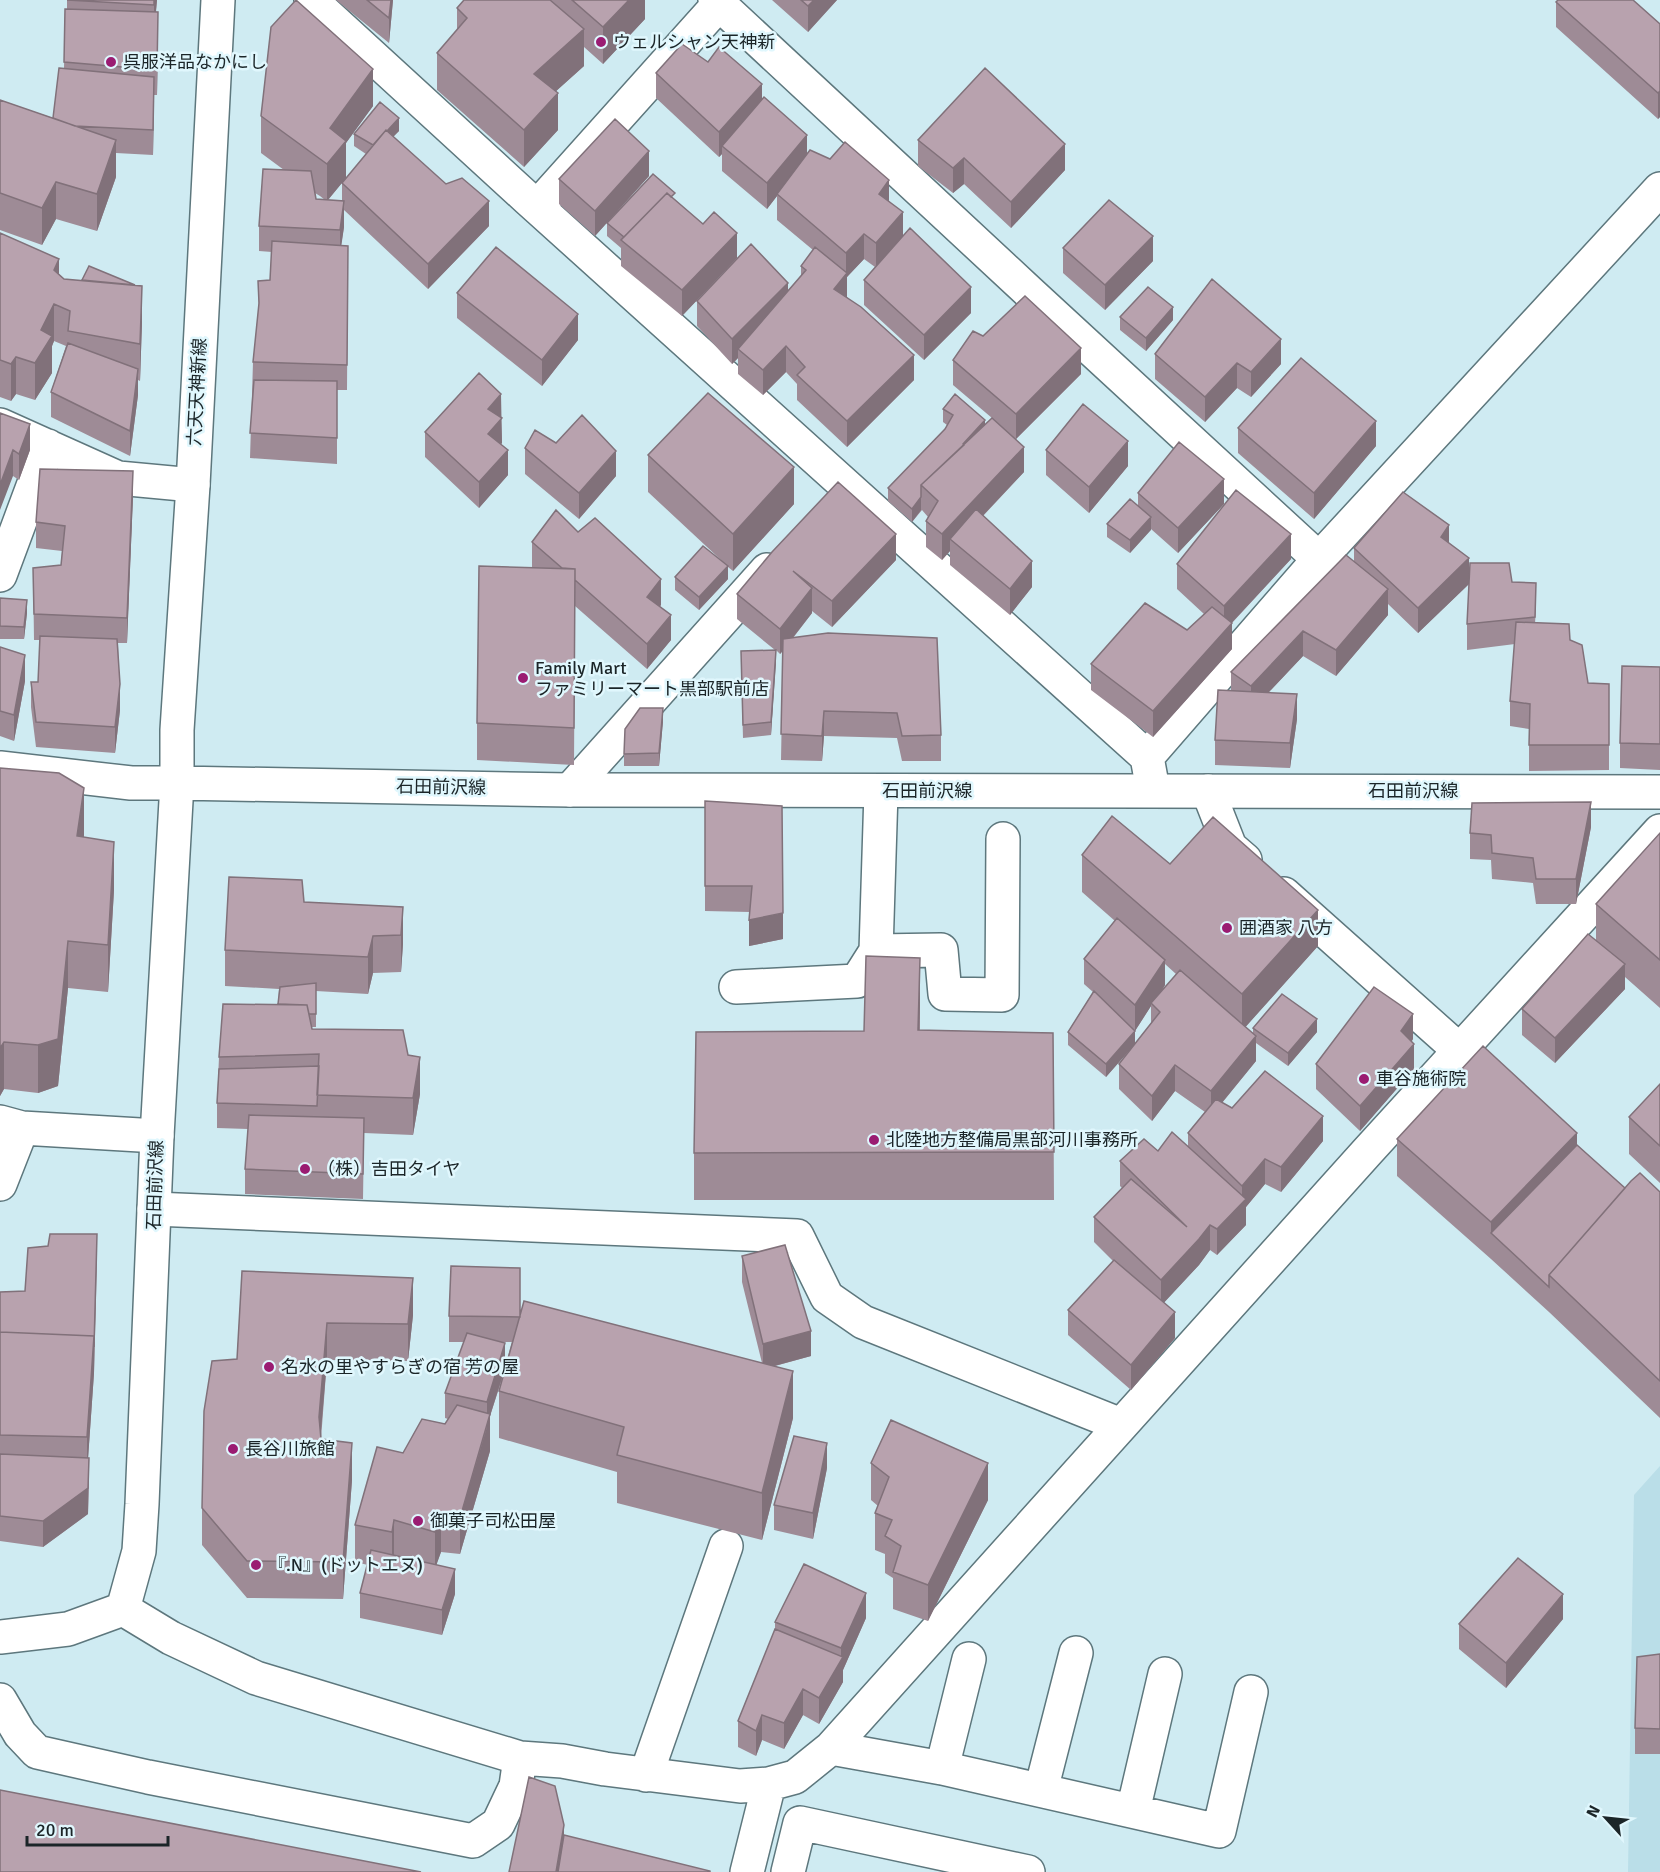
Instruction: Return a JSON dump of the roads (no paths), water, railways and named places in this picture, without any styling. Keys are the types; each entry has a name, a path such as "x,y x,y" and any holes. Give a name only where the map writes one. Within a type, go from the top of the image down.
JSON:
{"street":[{"name":"六天天神新線","path":"177,783 177,730 193,485 218,0"},
{"path":"312,0 537,207 1147,757 1153,790"},
{"path":"537,207 717,2 1319,559"},
{"path":"1147,757 1319,559 1660,189"},
{"path":"0,424 118,478 193,485"},
{"path":"0,575 48,446"},
{"path":"821,510 845,484"},
{"path":"570,790 790,545"},
{"path":"0,768 131,783 177,783"},
{"name":"石田前沢線","path":"123,1609 139,1551 157,1136 177,783 570,790 881,792 1208,790 1660,792"},
{"path":"1208,790 1230,847 1460,1050"},
{"path":"736,987 857,981 876,951 881,792"},
{"path":"0,1637 68,1629 123,1609 171,1638 256,1678 520,1758 562,1761 646,1775 740,1786 769,1784 795,1777 831,1748 1660,831"},
{"path":"876,951 942,950 945,994 1002,995 1003,839"},
{"path":"0,1184 11,1125 157,1136"},
{"path":"154,1209 797,1236 827,1297 863,1322 1121,1425"},
{"path":"646,1775 726,1546"},
{"path":"1041,1790 1076,1653"},
{"path":"942,1768 969,1659"},
{"path":"1133,1811 1165,1674"},
{"path":"831,1748 942,1768 1219,1831 1251,1692"},
{"path":"0,1701 20,1734 37,1752 148,1777 473,1841 498,1824 516,1786 520,1758"},
{"path":"747,1872 769,1784"},
{"path":"788,1872 800,1823 1028,1872"}],"place":[{"name":"ウェルシャン天神新","path":"601,42"},
{"name":"呉服洋品なかにし","path":"111,62"},
{"name":"Family Mart ファミリーマート黒部駅前店","path":"523,678"},
{"name":"囲酒家 八方","path":"1227,928"},
{"name":"車谷施術院","path":"1364,1079"},
{"name":"北陸地方整備局黒部河川事務所","path":"874,1140"},
{"name":"（株）吉田タイヤ","path":"305,1169"},
{"name":"名水の里やすらぎの宿 芳の屋","path":"269,1367"},
{"name":"長谷川旅館","path":"233,1449"},
{"name":"御菓子司松田屋","path":"418,1521"},
{"name":"『.N』(ドットエヌ)","path":"256,1565"}]}
